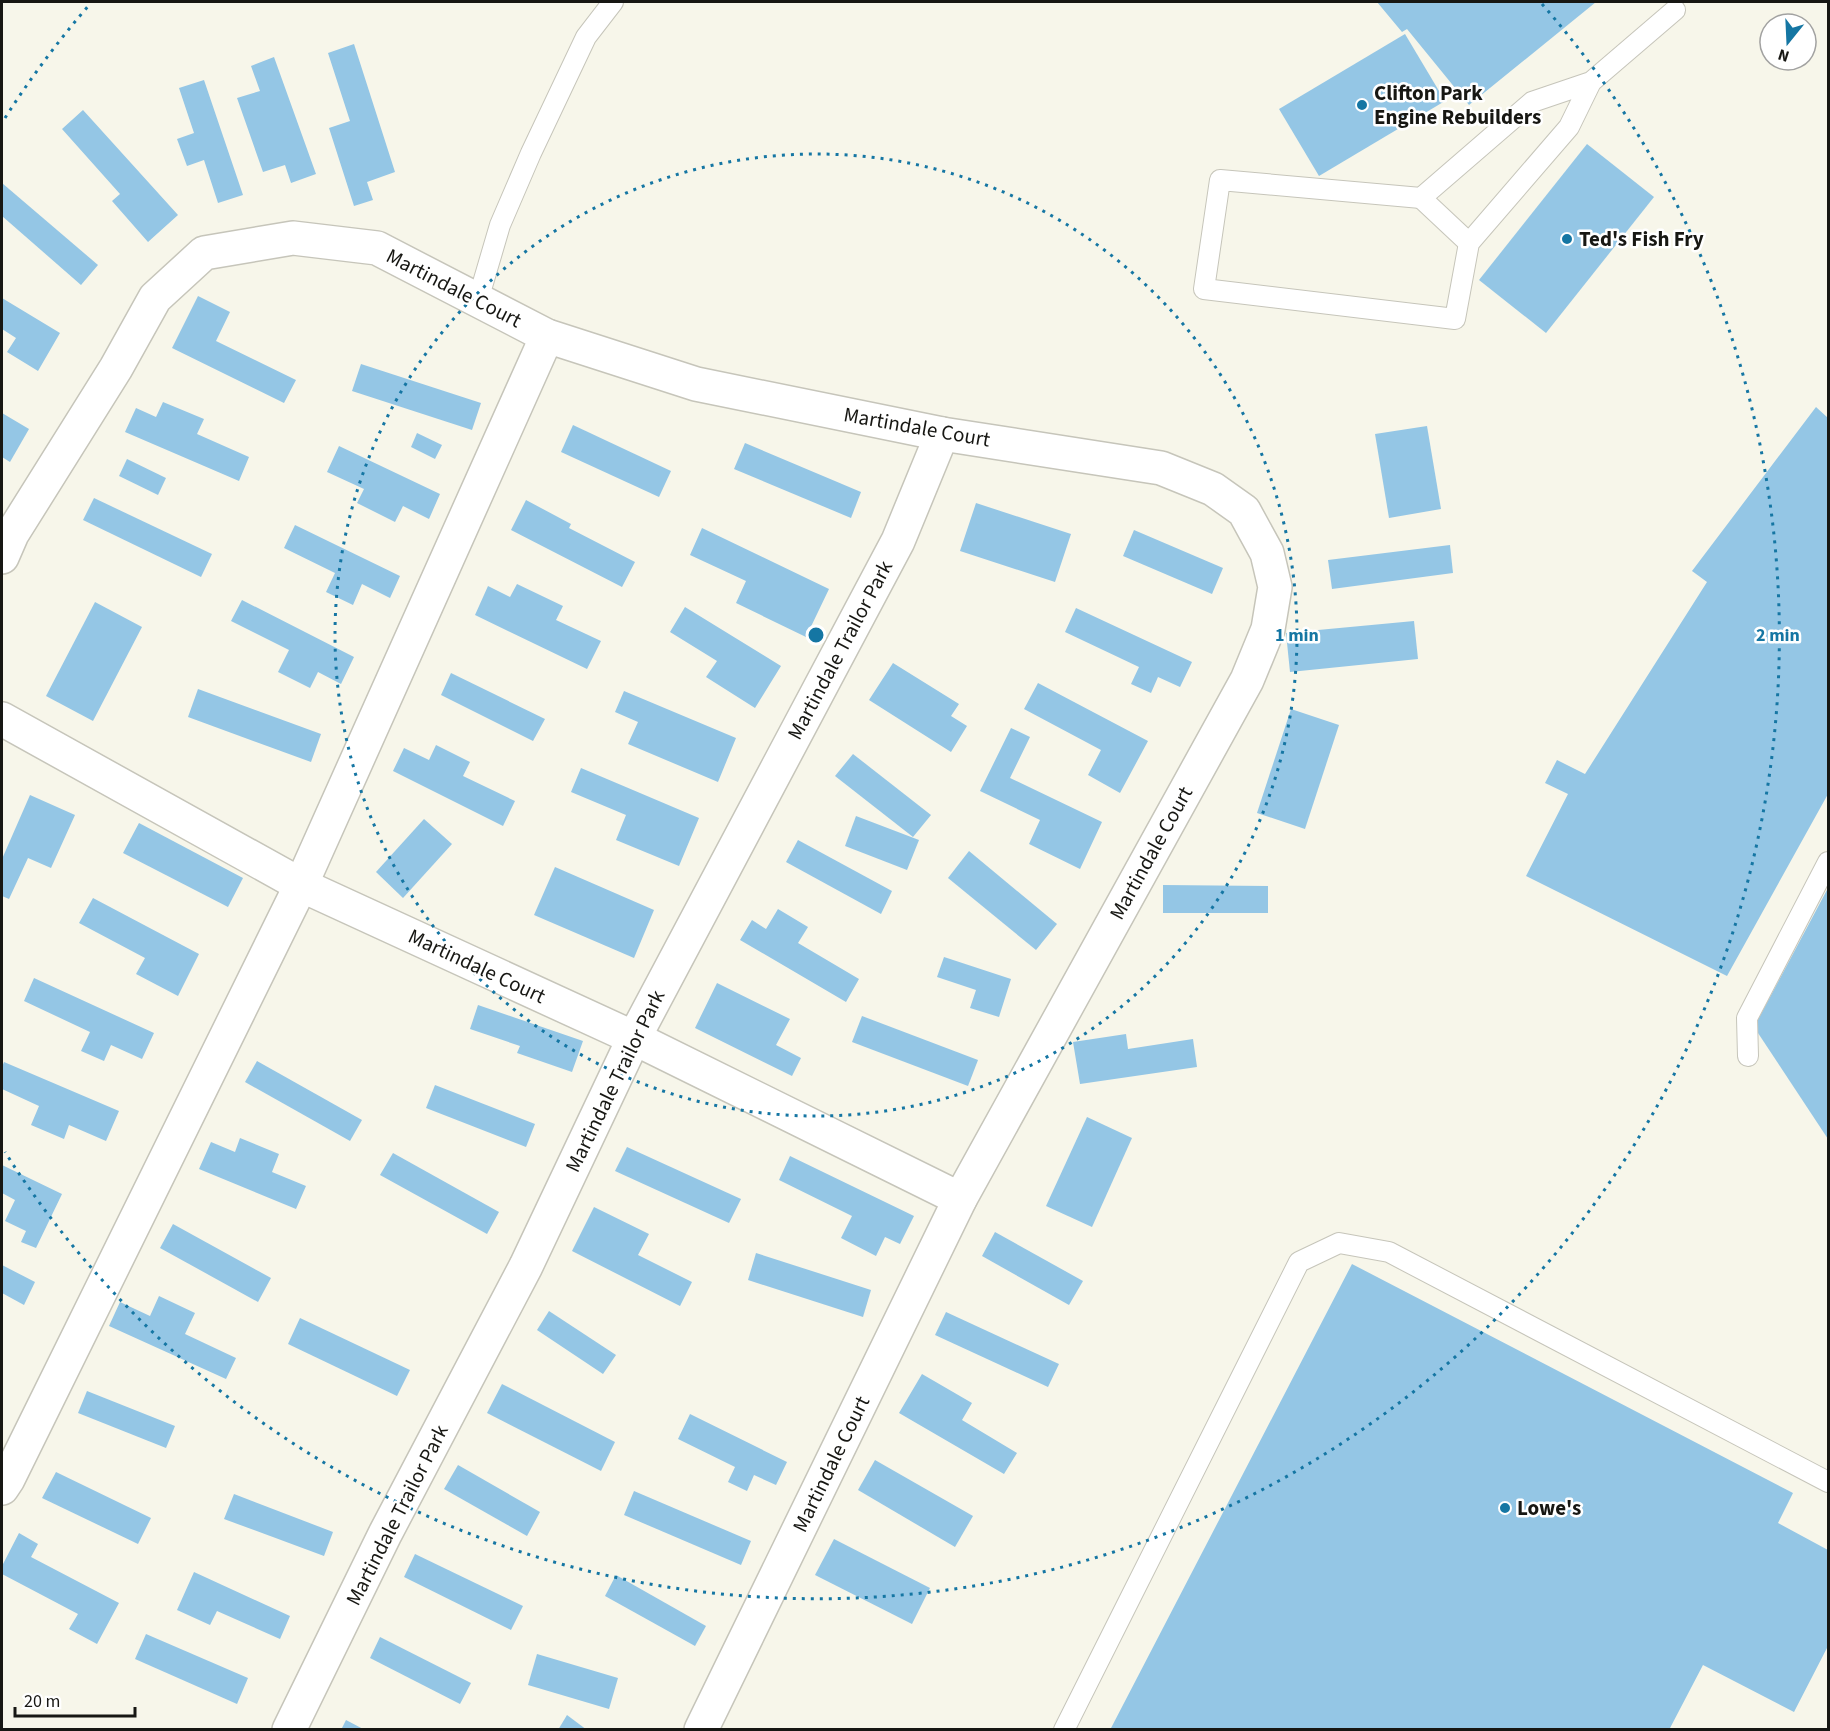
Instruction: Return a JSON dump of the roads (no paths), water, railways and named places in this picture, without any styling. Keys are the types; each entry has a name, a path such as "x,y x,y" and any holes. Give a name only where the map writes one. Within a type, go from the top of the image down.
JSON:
{"street":[{"name":"Martindale Court","path":"2,557 12,534 116,368 155,298 204,253 293,238 377,248 547,336 696,384 942,434 1161,468 1213,489 1244,512 1267,553 1275,587 1268,629 1247,680 960,1199 701,1730"},
{"path":"2,1488 301,885 547,336"},
{"name":"Martindale Trailor Park","path":"290,1730 385,1534 526,1266 634,1038 898,541 942,434"},
{"name":"Martindale Court","path":"2,719 301,885 634,1038 960,1199"}],"lane":[{"path":"478,300 500,225 531,153 586,37 612,2"},
{"path":"1469,243 1421,198 1220,180 1204,289 1455,319 1469,243 1569,127 1591,82 1676,4"},
{"path":"1421,198 1532,102 1591,82"},
{"path":"1748,1056 1747,1018 1828,862"},
{"path":"1064,1730 1299,1262 1339,1243 1389,1252 1828,1482"}],"place":[{"name":"Clifton Park Engine Rebuilders","path":"1362,105"},
{"name":"Ted's Fish Fry","path":"1567,239"},
{"name":"Lowe's","path":"1505,1508"}]}
